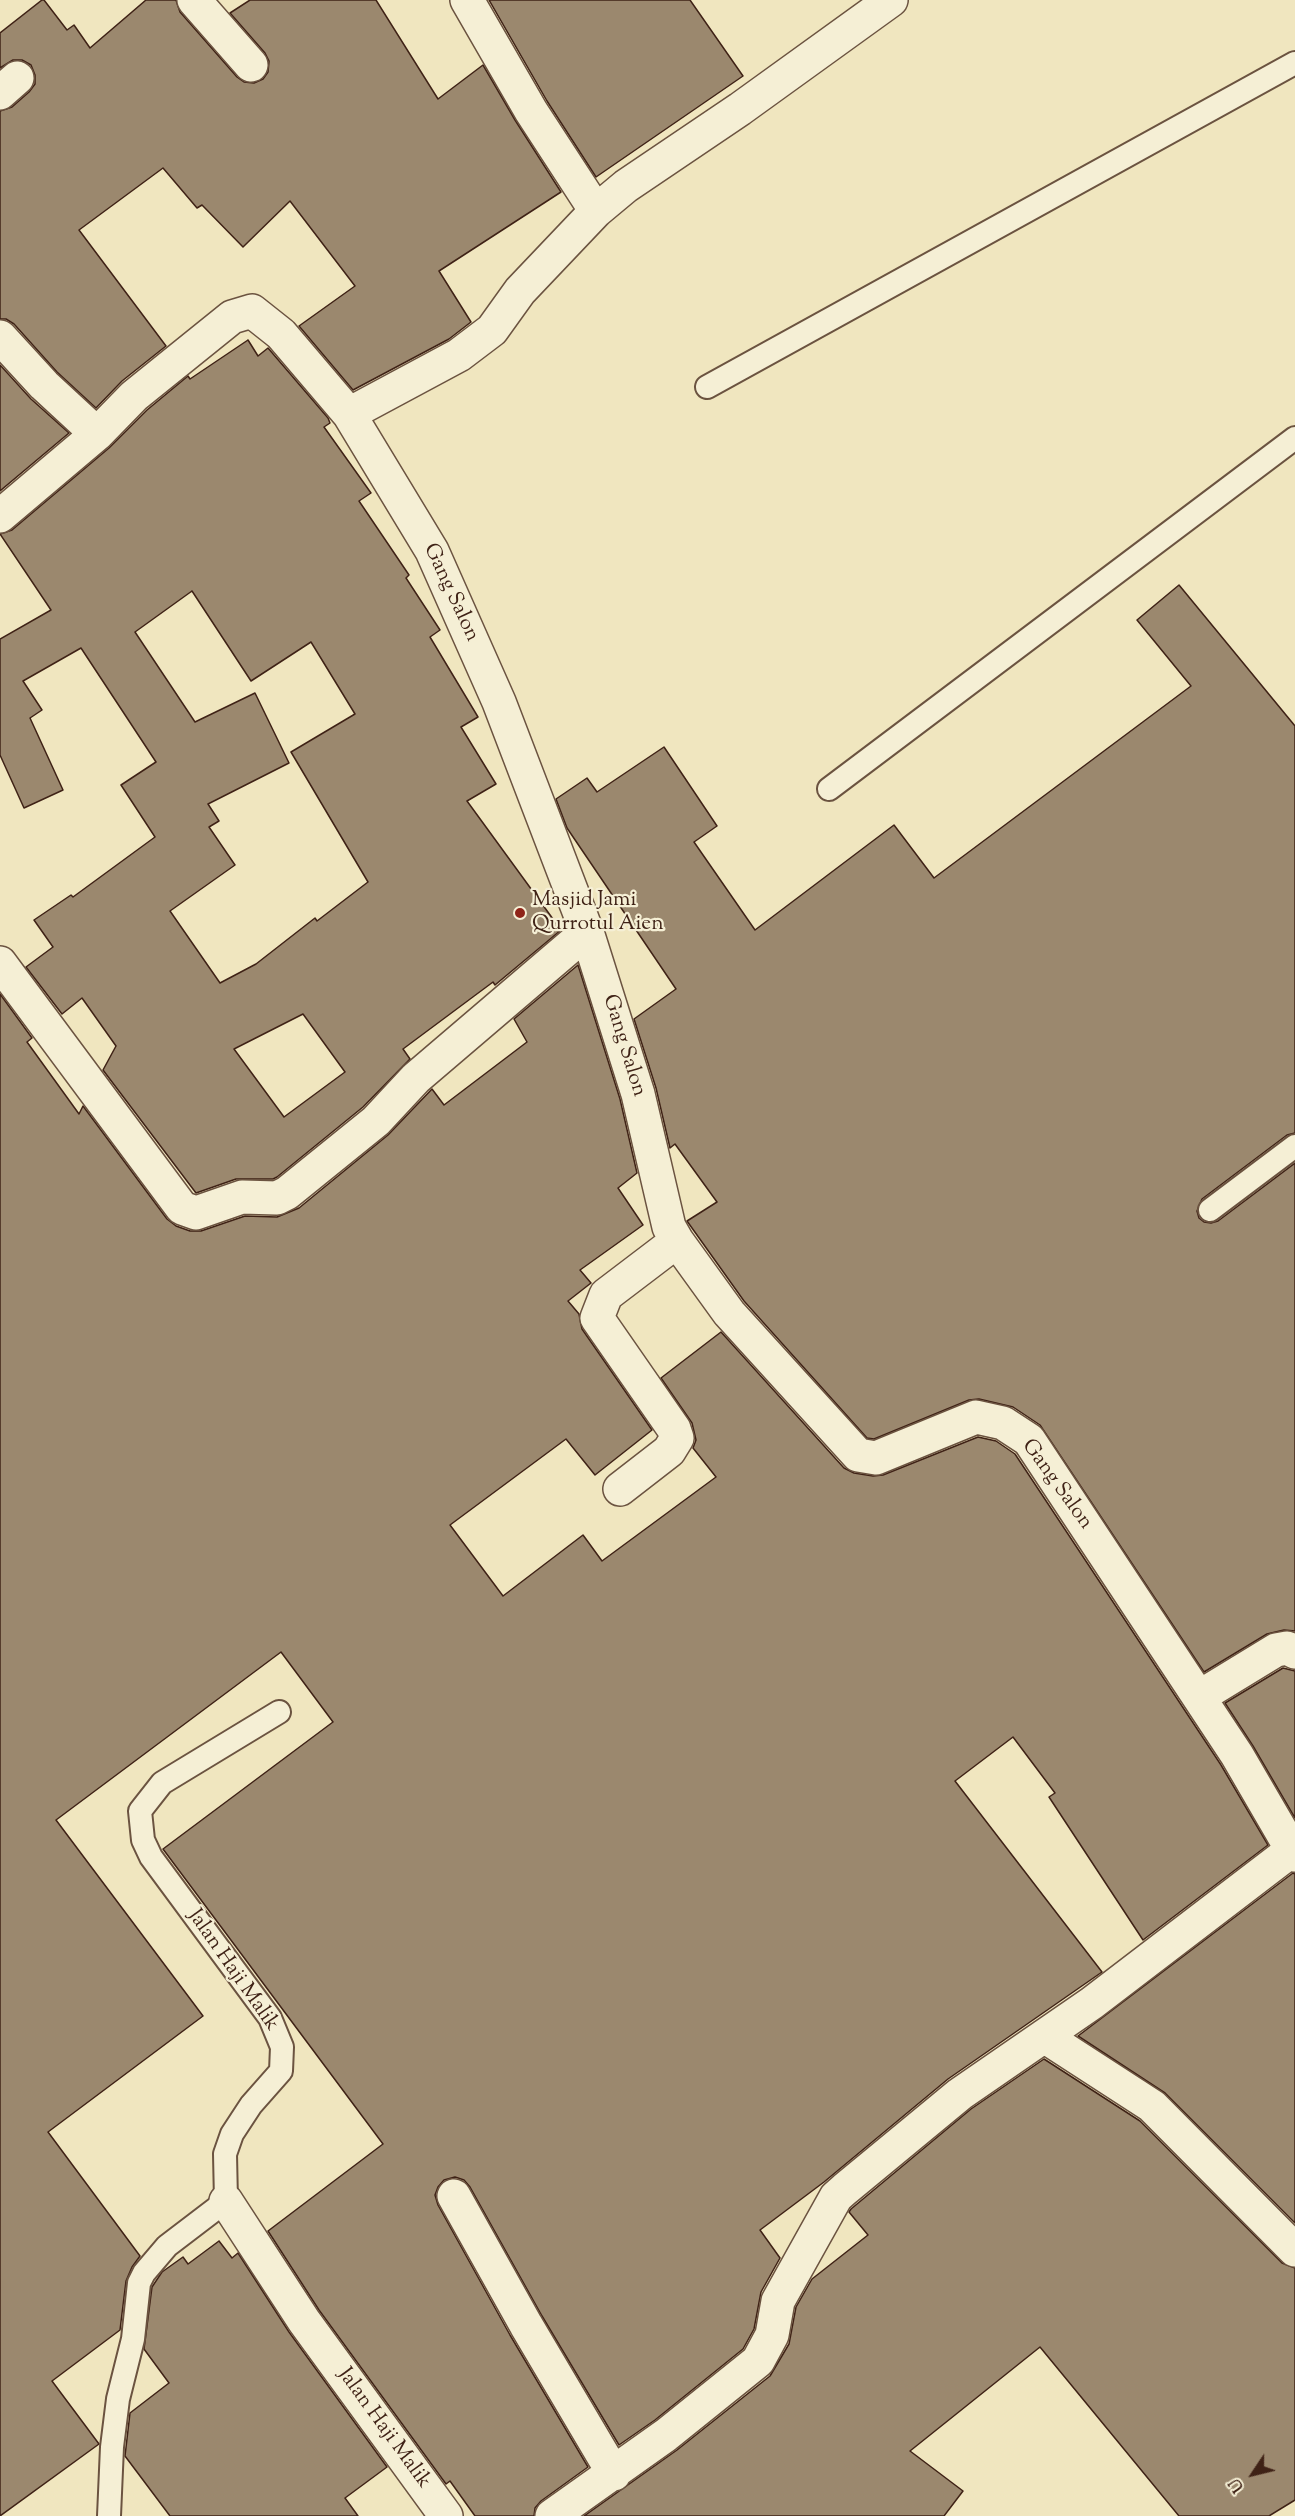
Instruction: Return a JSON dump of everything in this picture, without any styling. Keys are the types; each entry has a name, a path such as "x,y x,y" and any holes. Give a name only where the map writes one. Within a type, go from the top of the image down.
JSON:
{"street":[{"path":"194,0 252,65"},
{"path":"467,0 531,111 596,211"},
{"path":"349,414 459,355 492,330 520,291 596,211 626,186 740,109 891,0"},
{"name":"Gang Salon","path":"0,516 97,434 134,396 232,317 252,311 281,334 349,414 432,551 499,702 587,932 638,1094 669,1227 677,1241 729,1313 858,1455 876,1458 976,1417 1003,1423 1029,1440 1237,1755 1293,1852"},
{"path":"0,337 44,385 97,434"},
{"path":"0,963 182,1208 196,1213 242,1197 277,1198 287,1193 376,1121 417,1078 587,932"},
{"path":"620,1489 669,1451 677,1438 674,1428 597,1318 606,1295 677,1241"},
{"path":"1199,1697 1276,1650 1287,1648 1295,1652"},
{"path":"552,2516 666,2435 758,2361 772,2335 778,2301 836,2197 960,2094 1092,2002 1293,1852"},
{"path":"1044,2036 1152,2106 1295,2250"},
{"path":"454,2196 526,2325 614,2474"},
{"name":"Jalan Haji Malik","path":"226,2201 304,2321 446,2516"}],"lane":[{"path":"706,387 1295,63"},
{"path":"829,789 1295,438"},
{"path":"1210,1210 1295,1146"},
{"name":"Jalan Haji Malik","path":"226,2201 225,2154 232,2134 280,2071 282,2047 270,2018 151,1857 143,1840 140,1811 162,1783 279,1712"},
{"path":"112,2512 112,2446 118,2399 133,2339 139,2283 144,2273 167,2246 226,2201"}],"building":[{"path":"42,0 67,30 74,25 90,48 146,0 176,0 180,12 237,77 244,82 254,83 263,79 268,72 269,61 265,53 230,13 250,0 376,0 438,99 483,65 561,192 439,271 471,322 449,339 353,390 299,326 355,286 290,201 243,247 202,205 197,208 163,168 79,230 166,346 122,381 96,408 57,372 14,324 6,319 0,319 0,111 12,107 29,92 35,84 35,75 31,65 22,60 13,60 0,68 0,33"},
{"path":"489,0 690,0 743,76 596,177 547,101"},
{"path":"248,340 258,356 268,348 328,418 330,423 324,427 371,493 359,501 409,575 406,578 440,630 430,637 478,717 461,727 496,784 467,801 561,930 495,985 493,982 403,1049 410,1059 363,1107 277,1177 273,1179 236,1179 196,1193 103,1070 116,1046 82,998 62,1014 26,967 53,947 34,920 71,895 73,897 155,837 121,785 156,762 81,648 23,681 42,710 30,718 63,790 24,808 0,755 0,639 51,610 0,534 12,530 109,448 147,410 188,376 190,379","holes":["192,591 251,681 311,642 355,714 291,752 368,882 317,921 315,918 256,964 220,983 170,911 235,865 209,827 219,821 208,804 289,763 255,693 195,722 135,632","303,1014 345,1072 284,1117 234,1049"]},
{"path":"0,365 31,399 69,433 0,491"},
{"path":"1179,585 1295,726 1295,1133 1287,1135 1202,1199 1197,1211 1199,1218 1204,1222 1218,1221 1295,1163 1295,1631 1284,1630 1267,1634 1204,1672 1040,1425 1013,1407 979,1399 969,1400 874,1439 867,1438 744,1301 687,1221 717,1202 675,1144 670,1148 656,1088 634,1019 676,989 567,828 556,799 587,778 597,792 664,747 717,826 694,842 755,930 894,825 934,878 1191,686 1137,620"},
{"path":"578,965 620,1099 637,1173 618,1188 643,1225 580,1270 591,1283 568,1301 579,1314 582,1329 652,1430 595,1475 566,1439 450,1525 503,1596 583,1535 602,1561 716,1477 693,1448 696,1440 692,1423 661,1378 721,1332 844,1468 854,1473 883,1475 978,1437 996,1441 1015,1454 1221,1765 1268,1845 1143,1940 1049,1797 1055,1793 1013,1737 955,1781 1102,1972 948,2079 824,2182 760,2230 780,2258 761,2292 754,2329 743,2349 655,2420 619,2445 542,2316 470,2187 464,2180 455,2177 444,2180 435,2195 438,2205 510,2335 588,2467 541,2501 535,2508 534,2516 475,2516 450,2481 446,2484 319,2310 268,2231 383,2144 163,1849 333,1722 281,1652 56,1820 203,2016 48,2132 140,2256 126,2281 120,2330 52,2381 99,2444 0,2516 0,994 32,1038 27,1042 79,1114 83,1106 167,1219 176,1226 190,1231 201,1231 245,1216 277,1217 299,1208 388,1135 432,1089 444,1105 527,1042 514,1019"},
{"path":"1283,1668 1295,1671 1295,1818 1225,1703"},
{"path":"1293,1873 1295,1874 1295,2223 1165,2093 1078,2036"},
{"path":"1044,2059 1140,2121 1282,2263 1295,2268 1295,2500 1269,2516 1179,2516 1040,2347 910,2451 963,2491 944,2516 584,2516 677,2450 770,2376 789,2344 796,2307 812,2279 868,2235 849,2212 851,2209 971,2109"},
{"path":"219,2241 232,2258 238,2253 289,2332 387,2467 345,2498 358,2516 170,2516 125,2456 130,2413 169,2383 144,2349 152,2287 162,2272 183,2257 188,2264"}],"place":[{"name":"Masjid Jami Qurrotul Aien","path":"520,913"}]}
